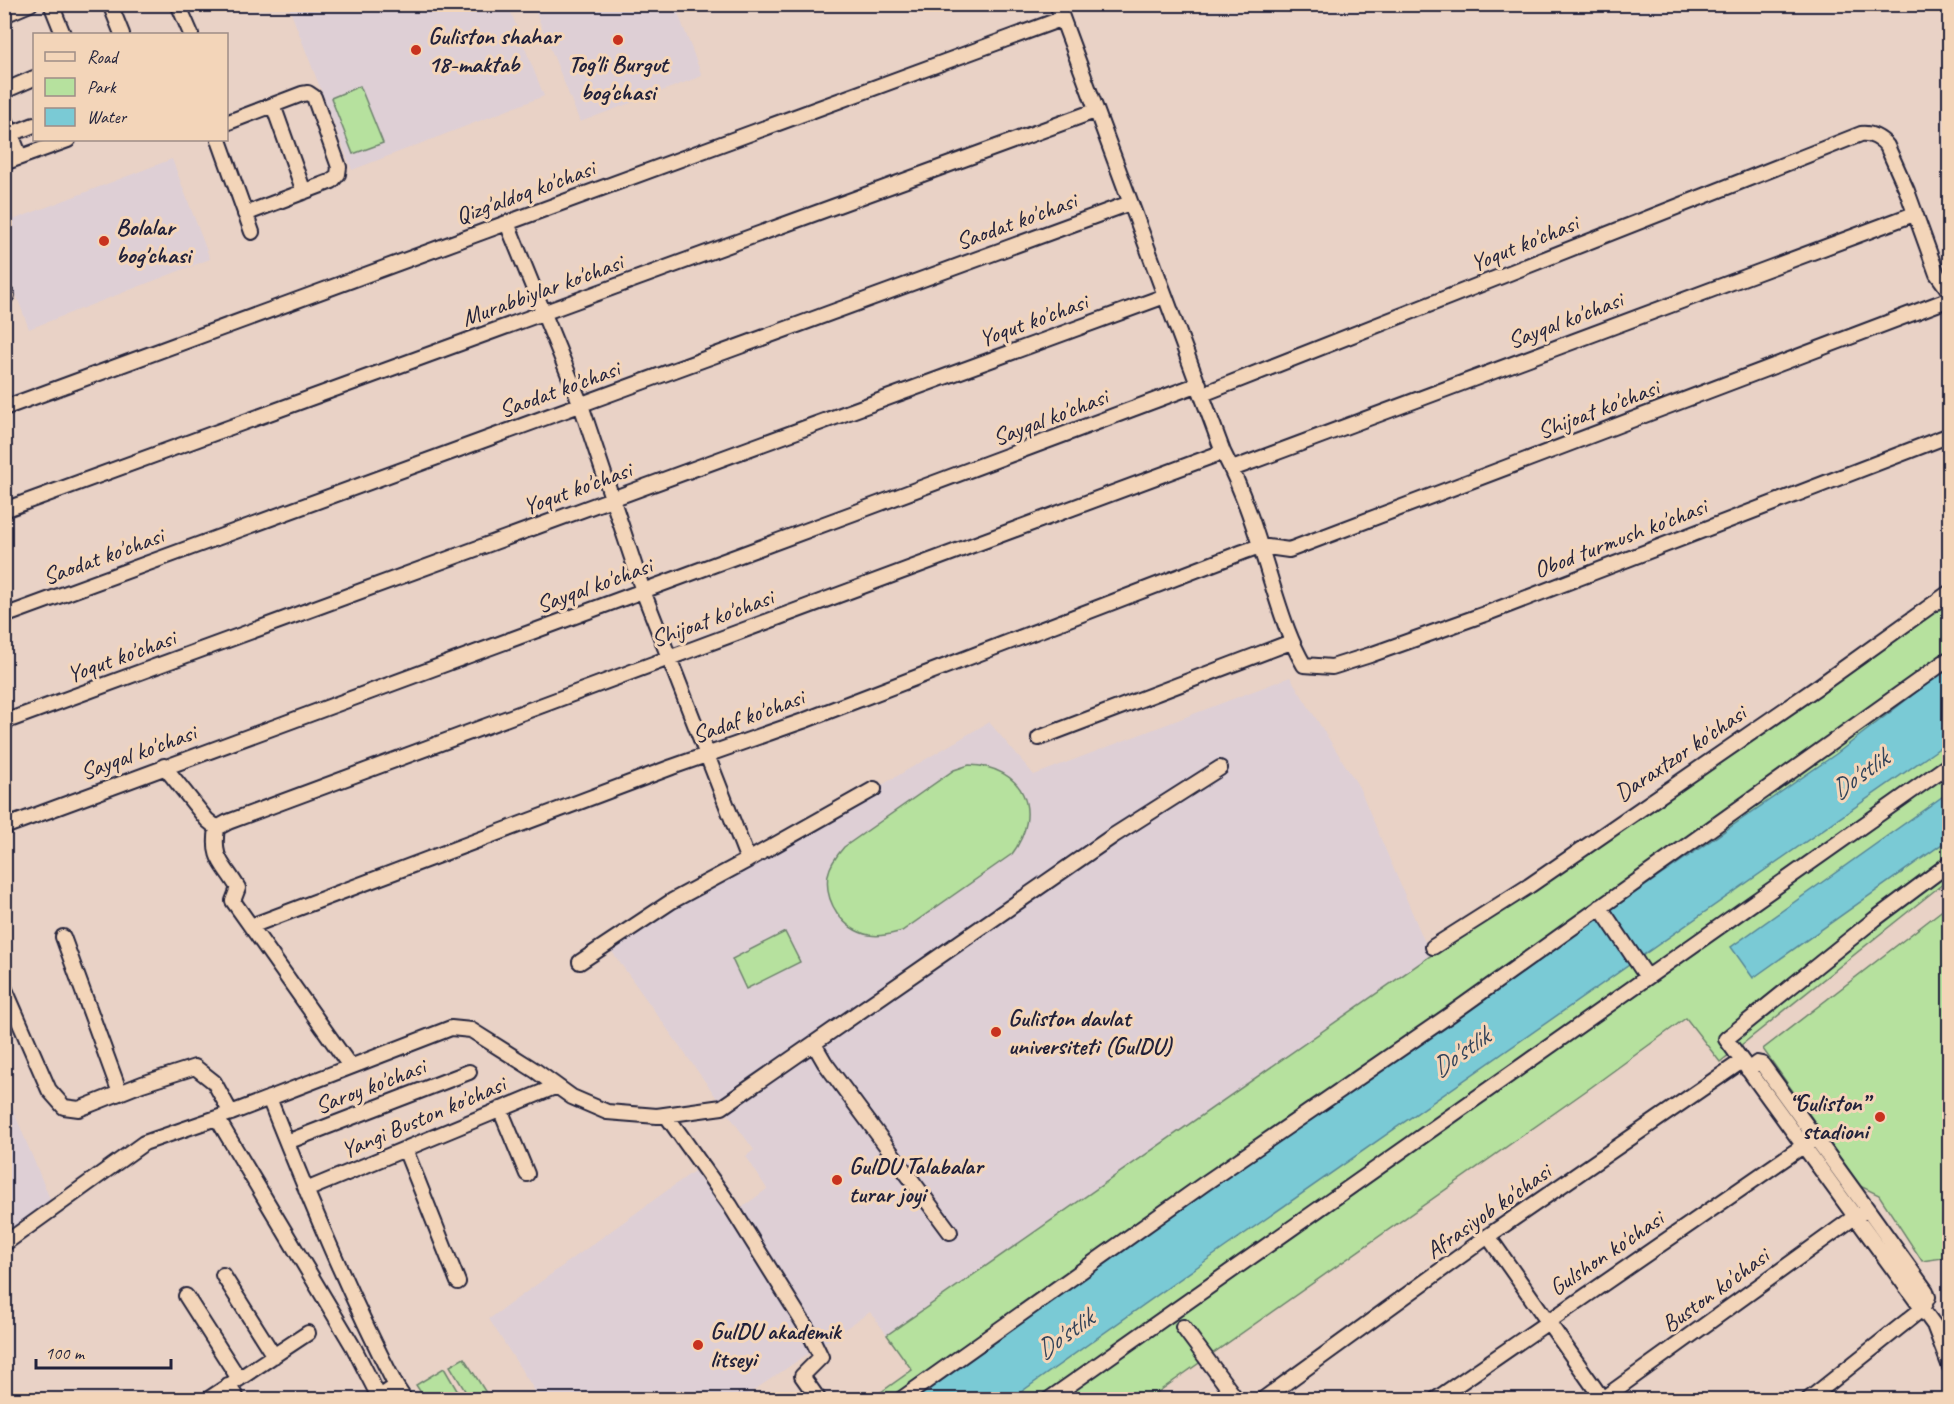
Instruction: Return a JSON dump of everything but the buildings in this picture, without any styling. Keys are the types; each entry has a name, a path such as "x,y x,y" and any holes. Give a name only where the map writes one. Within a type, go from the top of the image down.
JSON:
{"street":[{"path":"4,15 30,4"},
{"path":"51,4 63,33"},
{"path":"110,4 122,33"},
{"path":"178,4 191,33"},
{"path":"1039,738 1291,642 1232,469 1223,452 1057,4"},
{"name":"Qizg'aldoq ko'chasi","path":"4,408 1061,19"},
{"path":"4,91 33,78"},
{"path":"228,122 308,93 314,97 339,167 338,174 332,181 245,214"},
{"path":"273,105 304,192"},
{"name":"Murabbiylar ko'chasi","path":"4,510 1095,111"},
{"path":"4,116 20,157"},
{"path":"11,134 33,125"},
{"name":"Yoqut ko'chasi","path":"1201,389 1861,134 1873,136 1887,146 1907,191 1914,214"},
{"path":"4,163 65,141"},
{"path":"219,141 252,232"},
{"name":"Saodat ko'chasi","path":"4,616 1130,203"},
{"path":"1914,214 1937,274 1950,292"},
{"name":"Sayqal ko'chasi","path":"1232,469 1914,214"},
{"path":"507,223 581,405 643,591 748,860"},
{"name":"Yoqut ko'chasi","path":"4,722 1165,296"},
{"name":"Shijoat ko'chasi","path":"1260,546 1289,550 1950,299"},
{"name":"Sayqal ko'chasi","path":"4,827 164,766 1002,459 1201,389"},
{"name":"Obod turmush ko'chasi","path":"1291,642 1304,665 1332,667 1496,610 1950,435"},
{"name":"Shijoat ko'chasi","path":"217,828 1223,452"},
{"name":"Sadaf ko'chasi","path":"251,926 451,849 803,721 1260,546"},
{"name":"Daraxtzor ko'chasi","path":"1433,947 1529,886 1819,686 1950,592"},
{"path":"900,1400 1186,1197 1451,1014 1950,658"},
{"path":"1048,1400 1950,764"},
{"path":"164,766 207,820 217,828 214,845 216,854 238,888 233,901 350,1066"},
{"path":"4,1244 144,1143 231,1113 451,1028 471,1030 572,1097 607,1112 629,1115 666,1115 722,1107 1103,843 1220,768"},
{"path":"580,962 672,901 874,789"},
{"path":"1862,1213 1803,1145 1726,1039 1875,919 1950,863"},
{"path":"1600,906 1647,977"},
{"path":"63,937 120,1093"},
{"path":"4,987 50,1090 64,1107 79,1109 195,1068 214,1082 231,1113"},
{"path":"814,1044 825,1064 950,1232"},
{"path":"1745,1066 1762,1064 1816,1137 1934,1325 1950,1367"},
{"name":"Afrasiyob ko'chasi","path":"1262,1400 1488,1236 1745,1066"},
{"name":"Saroy ko'chasi","path":"286,1142 469,1072"},
{"name":"Yangi Buston ko'chasi","path":"306,1190 557,1086"},
{"path":"269,1098 367,1331 405,1400"},
{"path":"500,1109 527,1174"},
{"path":"666,1115 730,1206 809,1332 821,1357 802,1376 819,1400"},
{"path":"217,1118 354,1348 377,1398 396,1386"},
{"name":"Gulshon ko'chasi","path":"1435,1400 1816,1137"},
{"path":"405,1149 458,1282"},
{"name":"Buston ko'chasi","path":"1602,1399 1862,1213"},
{"path":"1488,1236 1602,1399"},
{"path":"223,1275 274,1356"},
{"path":"186,1296 233,1382 238,1400"},
{"path":"1808,1400 1922,1309"},
{"path":"1183,1327 1237,1400"},
{"path":"207,1400 308,1333"}],"shaded area":[{"name":"Guliston shahar 18-maktab","path":"288,5 508,5 544,96 352,170"},
{"name":"Tog'li Burgut bog'chasi","path":"533,5 675,5 702,76 580,122"},
{"name":"Bolalar bog'chasi","path":"172,159 210,259 29,329 5,265 5,223"},
{"name":"Guliston davlat universiteti (GulDU)","path":"1290,677 1359,787 1431,957 887,1335 870,1312 741,1399 540,1399 489,1319 694,1171 730,1216 767,1189 746,1156 754,1150 608,946 989,722 1034,775"},
{"path":"4,1088 52,1204 4,1235"}],"green space":[{"path":"360,86 383,143 353,154 331,98"},
{"path":"1949,594 1949,879 1720,1062 1686,1018 1148,1399 870,1400 912,1370 887,1335"},
{"path":"969,765 988,767 1003,773 1015,782 1023,794 1027,807 1026,822 1022,838 1012,854 902,931 873,936 851,927 837,913 829,895 828,875 836,856 844,847 954,770"},
{"name":"“Guliston” stadioni","path":"1949,905 1949,1257 1922,1261 1879,1195 1860,1186 1763,1049"},
{"path":"785,932 800,962 746,989 732,959"},
{"path":"464,1358 490,1399 470,1399 450,1366"},
{"path":"444,1368 462,1399 425,1399 416,1385"}],"water":[{"name":"Do'stlik","path":"1949,667 1949,741 1934,752 1011,1399 915,1400 1146,1231 1836,754"},
{"path":"1949,792 1949,839 1753,978 1731,947"}],"place":[{"name":"Tog'li Burgut bog'chasi","path":"618,40"},
{"name":"Guliston shahar 18-maktab","path":"416,50"},
{"name":"Bolalar bog'chasi","path":"104,241"},
{"name":"Guliston davlat universiteti (GulDU)","path":"996,1032"},
{"name":"“Guliston” stadioni","path":"1880,1117"},
{"name":"GulDU Talabalar turar joyi","path":"837,1180"},
{"name":"GulDU akademik litseyi","path":"698,1345"}]}
